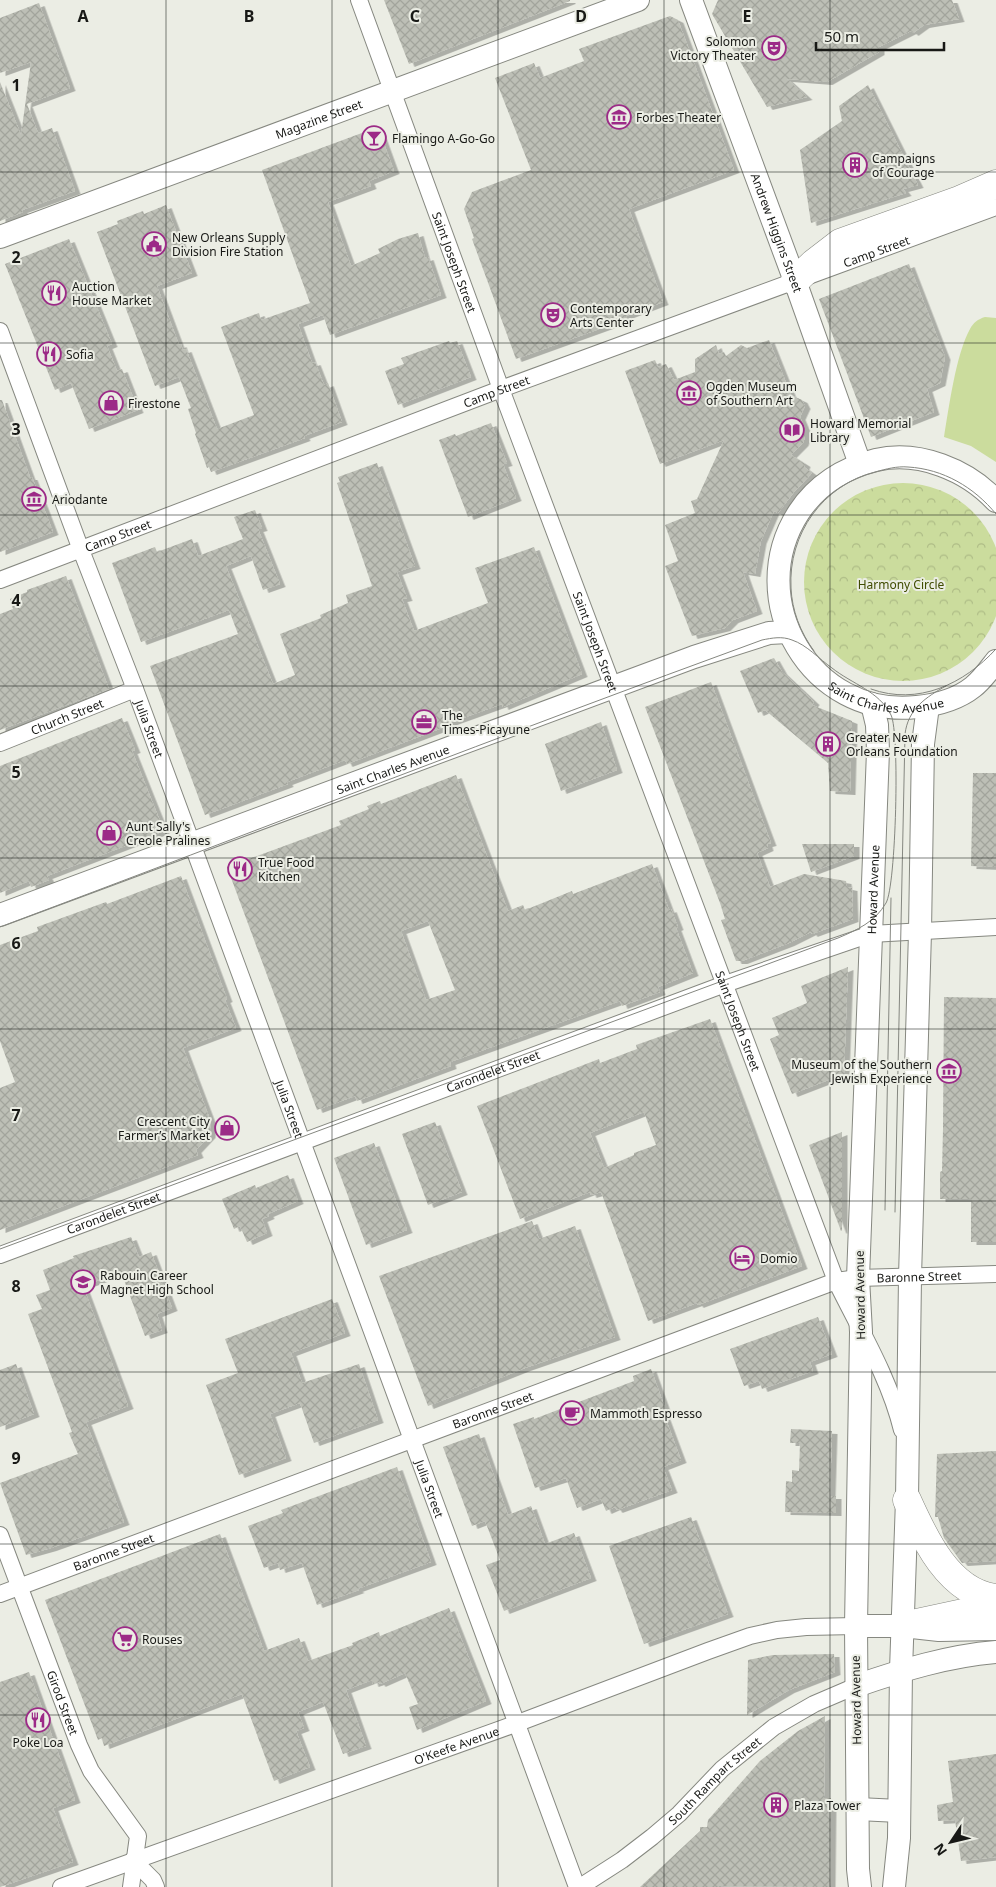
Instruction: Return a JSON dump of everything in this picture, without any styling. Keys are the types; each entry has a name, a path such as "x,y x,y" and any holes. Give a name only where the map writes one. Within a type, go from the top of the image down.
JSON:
{"highway":[{"path":"795,281 814,262 840,243 957,201 996,184"},
{"path":"907,1500 923,1537 939,1561 963,1585 988,1597 996,1598"},
{"path":"903,1626 996,1606"}],"main road":[{"name":"Magazine Street","path":"0,237 393,93 638,0"},
{"name":"Andrew Higgins Street","path":"691,0 795,281 860,464"},
{"name":"Saint Charles Avenue","path":"996,501 970,479 949,468 934,463 888,458 860,464 839,474 821,487 805,504 793,522 780,558 778,588 781,610 788,632 803,657 822,678 845,694 872,704 908,708 928,706 952,699 973,687 996,662"},
{"name":"Saint Charles Avenue","path":"0,915 694,657 763,635 788,632"},
{"name":"Howard Avenue","path":"860,1887 856,1686 861,1332 858,1278 878,751 877,725 872,704"},
{"path":"894,1887 897,1867 899,1810 901,1670 907,1500 910,1277 920,932 923,744 928,706"},
{"path":"856,1626 903,1626 939,1630 996,1628"},
{"path":"856,1686 901,1670 971,1654 996,1652"},
{"path":"858,1809 899,1810"}],"street":[{"name":"Saint Joseph Street","path":"359,0 501,389 836,1281 890,1391 898,1412 907,1449"},
{"name":"Camp Street","path":"0,580 501,389 996,208"},
{"name":"Julia Street","path":"0,331 135,689 579,1887"},
{"name":"Church Street","path":"0,743 135,689"},
{"name":"Carondelet Street","path":"0,1255 725,984 871,934 996,927"},
{"name":"Baronne Street","path":"0,1594 836,1281 858,1278 996,1274"},
{"name":"Girod Street","path":"0,1535 79,1745 91,1771 138,1836 131,1887"},
{"name":"O'Keefe Avenue","path":"61,1887 518,1723 708,1650 750,1636 777,1630 806,1627 856,1626"},
{"name":"South Rampart Street","path":"579,1887 616,1864 652,1837 679,1814 722,1768 774,1727 814,1704 856,1686"},
{"path":"134,1860 153,1880 156,1887"}],"green space":[{"path":"985,317 996,318 996,462 971,446 944,437 954,381 965,340 971,327"},
{"name":"Harmony Circle","path":"893,483 913,483 941,490 966,505 980,519 995,544 1002,572 1002,592 995,620 980,645 966,659 941,674 932,677 913,681 893,681 865,674 840,659 826,645 811,620 808,611 804,592 804,572 811,544 826,519 840,505 865,490 874,487"}],"building":[{"path":"384,0 570,0 570,1 409,64"},
{"path":"718,0 952,0 959,19 924,25 913,33 911,31 879,47 879,52 827,82 787,79 807,97 767,107 712,14"},
{"path":"39,3 70,88 27,104 38,133 52,128 75,191 22,210 23,212 0,221 0,82 21,135 31,62 0,73 0,18"},
{"path":"670,16 678,20 734,170 629,209 663,302 626,316 627,319 516,359 472,239 474,238 464,209 472,192 531,170 495,78 534,63 540,78 584,61 579,49"},
{"name":"Campaigns of Courage","path":"868,85 918,185 903,189 906,193 811,223 800,150 842,121 839,106"},
{"path":"378,127 394,171 369,181 371,186 328,202 351,266 380,253 378,249 398,239 418,233 425,258 428,257 441,295 330,335 323,315 298,324 312,363 315,362 324,385 328,383 342,422 304,436 305,438 211,472 209,467 207,468 195,434 188,409 191,408 179,377 155,386 97,232 118,224 117,221 143,211 144,214 166,205 192,273 157,286 179,345 181,344 183,350 186,349 217,429 254,415 221,327 259,313 261,320 310,303 262,170"},
{"path":"69,239 112,344 107,346 117,371 122,369 138,410 89,429 71,383 55,390 5,264"},
{"path":"909,264 945,357 940,383 927,389 934,412 871,437 819,299"},
{"path":"769,340 791,395 802,400 805,406 800,417 805,429 805,437 803,443 791,455 805,464 804,467 812,473 778,513 774,511 761,541 755,574 743,572 757,611 733,620 725,628 692,636 665,566 678,561 665,525 695,513 691,501 697,499 724,440 660,464 625,371 655,360 658,367 666,364 674,380 695,372 695,359 716,345 719,354 724,352 726,356 741,345 747,348"},
{"path":"449,341 450,343 457,341 471,377 398,405 385,371 404,364 401,358"},
{"path":"0,400 2,400 30,477 32,477 53,532 0,552"},
{"path":"491,423 507,463 503,464 516,498 468,517 439,440"},
{"path":"377,463 415,566 397,572 407,598 402,599 414,631 488,603 475,568 534,547 582,674 503,707 502,704 449,723 450,725 347,764 345,760 205,815 150,666 238,634 229,610 141,642 112,563 155,547 157,552 192,539 198,556 243,539 234,517 255,510 262,528 258,529 280,584 263,590 251,556 226,566 273,684 295,675 280,634 321,618 320,615 348,603 346,595 372,586 337,483 340,482 338,477"},
{"path":"66,576 109,689 0,730 0,614 13,609 10,599 27,592 27,590"},
{"name":"Greater New Orleans Foundation","path":"774,658 782,672 814,702 812,705 852,721 850,792 830,791 828,763 765,710 758,713 740,671"},
{"path":"711,682 771,843 767,844 768,848 757,853 770,887 804,874 846,881 847,887 852,888 853,919 812,934 811,932 789,943 742,961 736,961 721,920 725,919 720,903 645,707"},
{"path":"122,718 135,750 132,751 164,831 47,876 49,880 31,887 29,881 0,893 0,766"},
{"path":"601,722 617,770 561,791 545,744"},
{"path":"973,773 996,773 996,867 971,866"},
{"path":"456,775 508,911 523,905 525,910 572,891 573,894 652,864 669,910 671,909 678,927 676,928 693,973 658,987 660,992 622,1006 620,1001 450,1062 451,1066 357,1101 355,1096 317,1110 227,867 341,825 339,821 369,809 367,806 380,801 381,804","holes":["428,921 455,990 426,1000 401,931"]},
{"path":"802,844 854,844 854,856 811,872"},
{"path":"181,876 236,1028 183,1048 211,1122 210,1135 196,1150 198,1155 0,1230 0,1088 15,1082 0,1041 0,945 38,931 37,927 106,902 107,904"},
{"path":"848,967 844,1074 792,1094 770,1039 779,1035 772,1018 807,1003 801,986"},
{"path":"944,997 996,998 996,1242 971,1242 971,1199 940,1199 943,1129"},
{"path":"710,1019 802,1266 698,1305 697,1303 648,1321 601,1192 591,1195 590,1192 520,1219 477,1106 599,1059 600,1063 637,1049 636,1045","holes":["644,1112 656,1145 634,1153 634,1155 604,1168 590,1133"]},
{"path":"435,1122 462,1192 428,1205 402,1134"},
{"path":"842,1132 842,1230 841,1231 809,1145"},
{"path":"374,1143 407,1230 366,1245 334,1158"},
{"path":"288,1175 298,1201 268,1214 269,1216 262,1219 267,1233 247,1242 240,1226 234,1229 222,1199 255,1185 256,1188"},
{"path":"532,1221 539,1239 575,1226 615,1337 525,1368 428,1406 379,1276"},
{"path":"131,1237 139,1257 151,1252 172,1308 157,1314 162,1330 145,1336 121,1272 83,1286 128,1406 86,1422 124,1522 26,1555 0,1483 78,1454 69,1433 72,1432 28,1314 42,1309 36,1295 50,1290 43,1270 74,1258 73,1256"},
{"path":"332,1299 345,1333 291,1353 302,1383 359,1364 378,1420 314,1443 300,1403 270,1414 286,1458 239,1475 206,1385 238,1373 225,1339"},
{"path":"818,1317 832,1354 810,1362 813,1371 762,1389 759,1381 744,1386 730,1349"},
{"path":"16,1364 34,1414 0,1427 0,1370"},
{"path":"651,1369 665,1408 662,1409 681,1460 663,1467 672,1490 617,1510 615,1507 606,1511 601,1499 577,1508 566,1478 535,1488 513,1424 534,1417 534,1419 634,1381 633,1376"},
{"path":"791,1429 832,1431 830,1496 836,1496 836,1513 785,1512 786,1481 792,1482 792,1470 799,1471 800,1443 790,1443"},
{"path":"479,1434 508,1515 531,1506 545,1544 574,1533 591,1578 504,1611 486,1565 500,1560 485,1521 472,1526 443,1447"},
{"path":"996,1451 996,1561 962,1563 944,1538 938,1517 935,1517 937,1454"},
{"path":"397,1467 431,1562 317,1605 302,1563 280,1570 278,1563 264,1568 248,1526 283,1513 281,1510"},
{"path":"691,1517 728,1614 644,1644 609,1546"},
{"path":"220,1534 264,1651 299,1638 308,1661 353,1645 352,1643 379,1632 380,1636 449,1608 486,1701 417,1730 409,1707 418,1704 405,1673 380,1684 379,1682 373,1684 372,1680 346,1690 366,1746 343,1754 323,1702 298,1712 304,1728 296,1731 310,1767 274,1781 242,1694 104,1746 102,1738 98,1740 45,1600"},
{"path":"834,1654 835,1672 789,1690 747,1715 748,1660 773,1655"},
{"path":"29,1672 75,1800 53,1808 73,1862 0,1887 0,1682"},
{"name":"Plaza Tower","path":"825,1716 824,1798 831,1798 830,1887 640,1887 700,1831 700,1827 707,1827 708,1820 760,1761 798,1731"},
{"path":"996,1754 996,1857 961,1861 955,1820 938,1821 937,1805 953,1802 948,1761"}],"tram line":[{"path":"814,651 801,629 795,613 791,588 792,568 796,549 812,515 825,500 840,488 856,479 883,470 900,467 921,468 957,481 978,496 996,514"},
{"path":"0,927 762,640 784,638 803,645 840,674 880,700 891,715 894,728 896,809 889,891 882,910 865,925 838,938 0,1249"},
{"path":"871,689 889,694 906,695 923,693 939,688 955,682 970,672 996,649"},
{"path":"895,1212 905,734 910,718 919,705 946,686"},
{"path":"885,1210 891,898"}],"place":[{"name":"Solomon Victory Theater","path":"774,48"},
{"name":"Forbes Theater","path":"619,117"},
{"name":"Flamingo A-Go-Go","path":"374,138"},
{"name":"Campaigns of Courage","path":"855,165"},
{"name":"New Orleans Supply Division Fire Station","path":"154,244"},
{"name":"Auction House Market","path":"54,293"},
{"name":"Contemporary Arts Center","path":"553,315"},
{"name":"Sofia","path":"49,354"},
{"name":"Ogden Museum of Southern Art","path":"689,393"},
{"name":"Firestone","path":"111,403"},
{"name":"Howard Memorial Library","path":"792,430"},
{"name":"Ariodante","path":"34,499"},
{"name":"The Times-Picayune","path":"424,722"},
{"name":"Greater New Orleans Foundation","path":"828,744"},
{"name":"Aunt Sally's Creole Pralines","path":"109,833"},
{"name":"True Food Kitchen","path":"240,869"},
{"name":"Museum of the Southern Jewish Experience","path":"949,1071"},
{"name":"Crescent City Farmer’s Market","path":"227,1128"},
{"name":"Domio","path":"742,1258"},
{"name":"Rabouin Career Magnet High School","path":"83,1282"},
{"name":"Mammoth Espresso","path":"572,1413"},
{"name":"Rouses","path":"125,1639"},
{"name":"Poke Loa","path":"38,1720"},
{"name":"Plaza Tower","path":"776,1805"}]}
